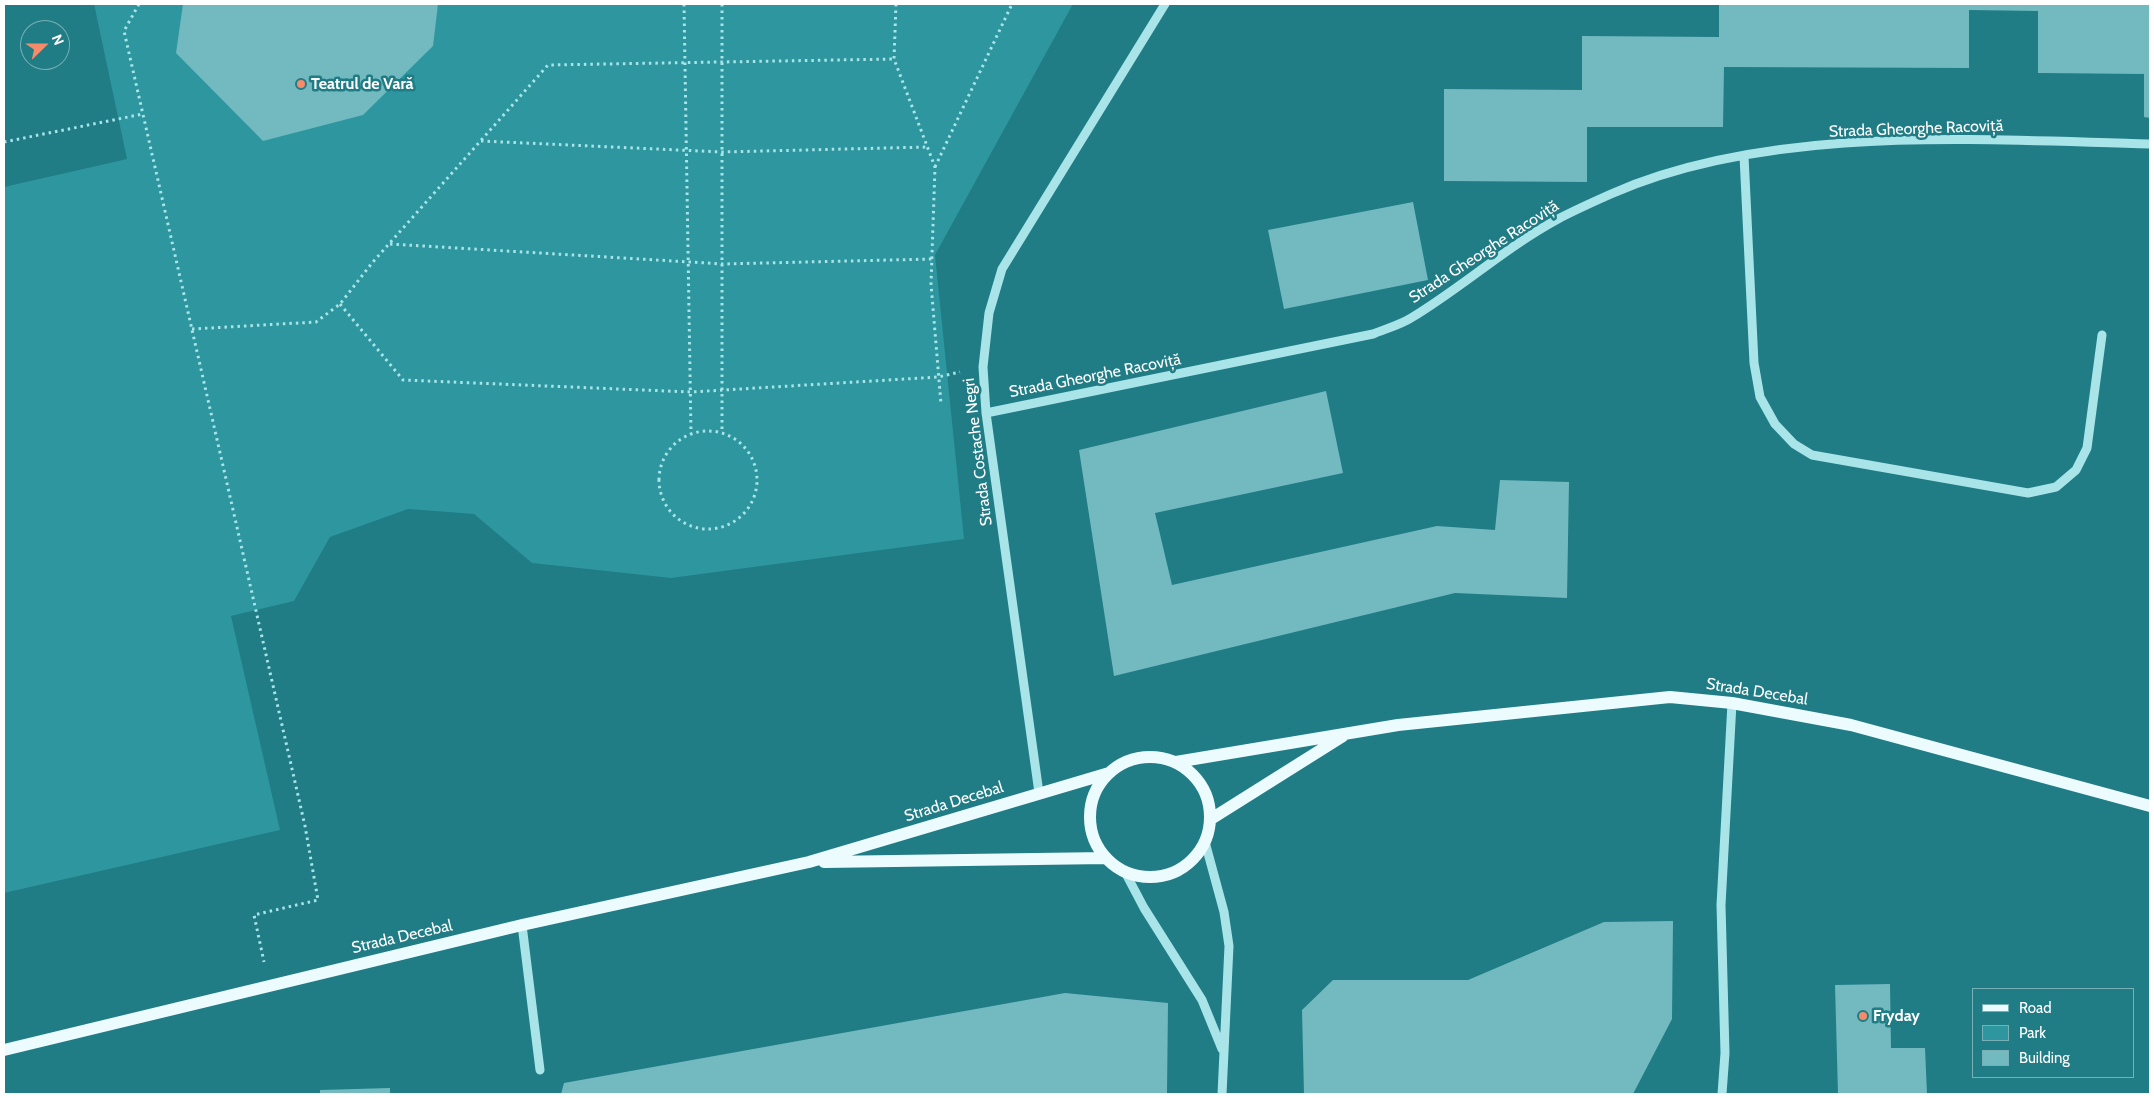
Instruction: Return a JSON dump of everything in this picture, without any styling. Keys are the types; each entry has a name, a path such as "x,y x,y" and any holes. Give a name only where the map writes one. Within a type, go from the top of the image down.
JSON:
{"main road":[{"name":"Strada Decebal","path":"1176,762 1349,732 1670,696 1732,702 1851,725 2150,806"},
{"name":"Strada Decebal","path":"1211,819 1349,732"},
{"path":"1152,757 1176,762 1194,776 1207,796 1211,819 1205,842 1192,861 1172,874 1148,878 1125,872 1106,858 1094,838 1090,815 1095,792 1109,773 1129,760 1152,757"},
{"name":"Strada Decebal","path":"4,1050 522,925 809,862 1109,773"},
{"name":"Strada Decebal","path":"809,862 1106,858"}],"street":[{"name":"Strada Costache Negri","path":"1039,793 986,413 983,367 989,313 1002,269 1165,4"},
{"name":"Strada Gheorghe Racoviță","path":"986,413 1373,334 1409,320 1558,219 1612,194 1663,174 1744,156 1854,142 2003,141 2150,144"},
{"path":"1744,156 1754,363 1760,397 1774,424 1794,444 1812,455 2028,493 2056,486 2076,470 2087,448 2102,335"},
{"path":"1722,1094 1725,1053 1721,905 1732,702"},
{"path":"1205,842 1224,912 1229,946 1222,1094"},
{"path":"1125,872 1144,908 1202,1000 1223,1052"},
{"path":"522,925 540,1070"}],"path":[{"path":"139,4 124,31 303,816 318,900 254,915 269,986"},
{"path":"684,4 690,263 691,434"},
{"path":"722,4 722,433"},
{"path":"896,4 894,59 935,167 931,284 941,404"},
{"path":"935,167 1012,4"},
{"path":"192,329 316,322 340,304 389,244 548,65 894,59"},
{"path":"4,142 143,114"},
{"path":"480,141 722,152 928,146"},
{"path":"389,244 723,264 932,258"},
{"path":"340,304 403,380 691,392 938,377 983,367"},
{"path":"707,430 722,433 737,440 748,451 756,466 758,482 755,498 746,512 734,523 718,528 702,529 686,524 673,515 664,501 660,486 660,469 666,454 677,442 691,434 707,430"}],"green space":[{"path":"94,4 1073,4 935,255 964,539 671,578 532,563 474,514 408,509 330,537 294,601 231,616 280,830 4,893 4,187 127,159"}],"building":[{"name":"Teatrul de Vară","path":"183,4 438,4 433,46 363,115 263,141 176,53"},
{"path":"1719,4 2150,4 2150,118 2144,117 2144,74 2038,73 2038,11 1969,10 1969,68 1724,67 1723,127 1587,127 1587,182 1444,181 1444,89 1582,90 1582,36 1719,37"},
{"path":"1413,202 1428,280 1284,309 1268,230"},
{"path":"1326,391 1343,473 1155,513 1172,585 1437,526 1495,530 1500,480 1569,482 1567,598 1455,593 1114,676 1079,450"},
{"path":"1673,921 1672,1019 1633,1094 1304,1094 1302,1010 1333,980 1468,980 1604,922"},
{"name":"Fryday","path":"1890,984 1891,1048 1925,1048 1927,1094 1838,1094 1835,985"},
{"path":"1065,993 1168,1003 1167,1094 561,1094 564,1083"},
{"path":"390,1088 390,1094 320,1094 320,1090"}],"place":[{"name":"Teatrul de Vară","path":"301,84"},
{"name":"Fryday","path":"1863,1016"}]}
